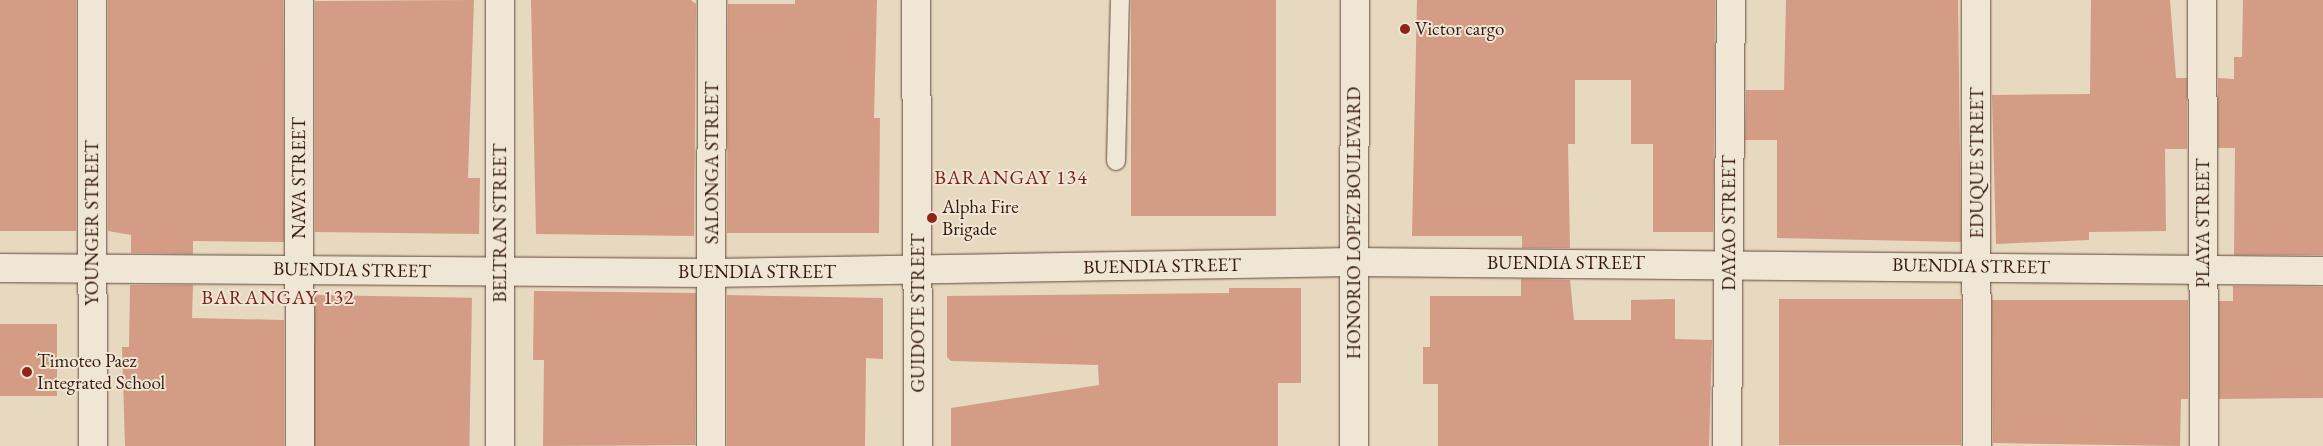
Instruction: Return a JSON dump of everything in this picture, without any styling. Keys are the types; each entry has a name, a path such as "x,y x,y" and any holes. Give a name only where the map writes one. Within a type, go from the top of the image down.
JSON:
{"street":[{"name":"YOUNGER STREET","path":"92,0 93,446"},
{"name":"NAVA STREET","path":"299,0 300,446"},
{"name":"BELTRAN STREET","path":"500,0 500,446"},
{"name":"SALONGA STREET","path":"711,446 712,0"},
{"name":"GUIDOTE STREET","path":"916,0 918,446"},
{"name":"HONORIO LOPEZ BOULEVARD","path":"1354,446 1355,0"},
{"name":"DAYAO STREET","path":"1727,446 1730,0"},
{"name":"EDUQUE STREET","path":"1976,0 1977,446"},
{"name":"PLAYA STREET","path":"2202,0 2204,446"},
{"name":"BUENDIA STREET","path":"0,268 711,272 918,271 1353,262 1977,266 2323,271"}],"lane":[{"path":"1116,161 1120,0"}],"building":[{"path":"0,0 76,0 76,231 0,231"},
{"path":"108,0 283,0 284,242 193,241 193,254 131,253 131,235 108,231"},
{"path":"474,0 468,178 480,178 479,234 315,232 315,1"},
{"path":"531,0 691,0 696,4 694,236 536,234"},
{"path":"795,0 877,0 874,118 880,118 879,233 727,233 728,4 795,4"},
{"path":"1131,0 1276,0 1276,216 1131,216"},
{"path":"1417,0 1715,0 1713,232 1653,232 1653,144 1631,144 1631,80 1575,80 1575,144 1568,144 1570,248 1522,248 1522,236 1412,236"},
{"path":"1786,0 1958,0 1961,242 1777,238 1777,140 1745,140 1746,90 1784,90"},
{"path":"2091,0 2170,0 2176,78 2187,78 2187,149 2165,149 2166,231 2089,232 2089,240 1996,244 1992,95 2090,94"},
{"path":"2243,0 2323,0 2323,255 2234,255 2235,148 2218,148 2218,78 2234,79 2234,57 2242,57"},
{"path":"1521,279 1570,280 1574,320 1631,320 1631,300 1675,299 1675,339 1712,340 1709,446 1438,446 1438,384 1423,384 1423,347 1430,347 1430,296 1521,296"},
{"path":"130,285 193,285 192,318 284,320 284,446 125,446 122,347 129,347"},
{"path":"2233,286 2323,287 2323,398 2219,399 2219,301 2233,301"},
{"path":"1229,288 1301,288 1301,383 1278,383 1278,446 951,446 951,408 1099,385 1098,365 951,361 947,357 947,296 1229,293"},
{"path":"534,291 696,293 695,445 543,446 544,360 533,360"},
{"path":"315,295 472,298 469,446 312,446"},
{"path":"727,295 883,298 883,359 866,358 865,446 727,446"},
{"path":"1779,299 1961,299 1961,445 1779,445"},
{"path":"1992,300 2188,300 2188,399 2181,399 2180,446 1993,443"},
{"path":"0,324 57,324 57,396 0,396"}],"place":[{"name":"Victor cargo","path":"1405,29"},
{"name":"Alpha Fire Brigade","path":"932,218"},
{"name":"Timoteo Paez Integrated School","path":"27,372"}],"district":[{"name":"BARANGAY 134","path":"1011,177"},
{"name":"BARANGAY 132","path":"278,297"}]}
